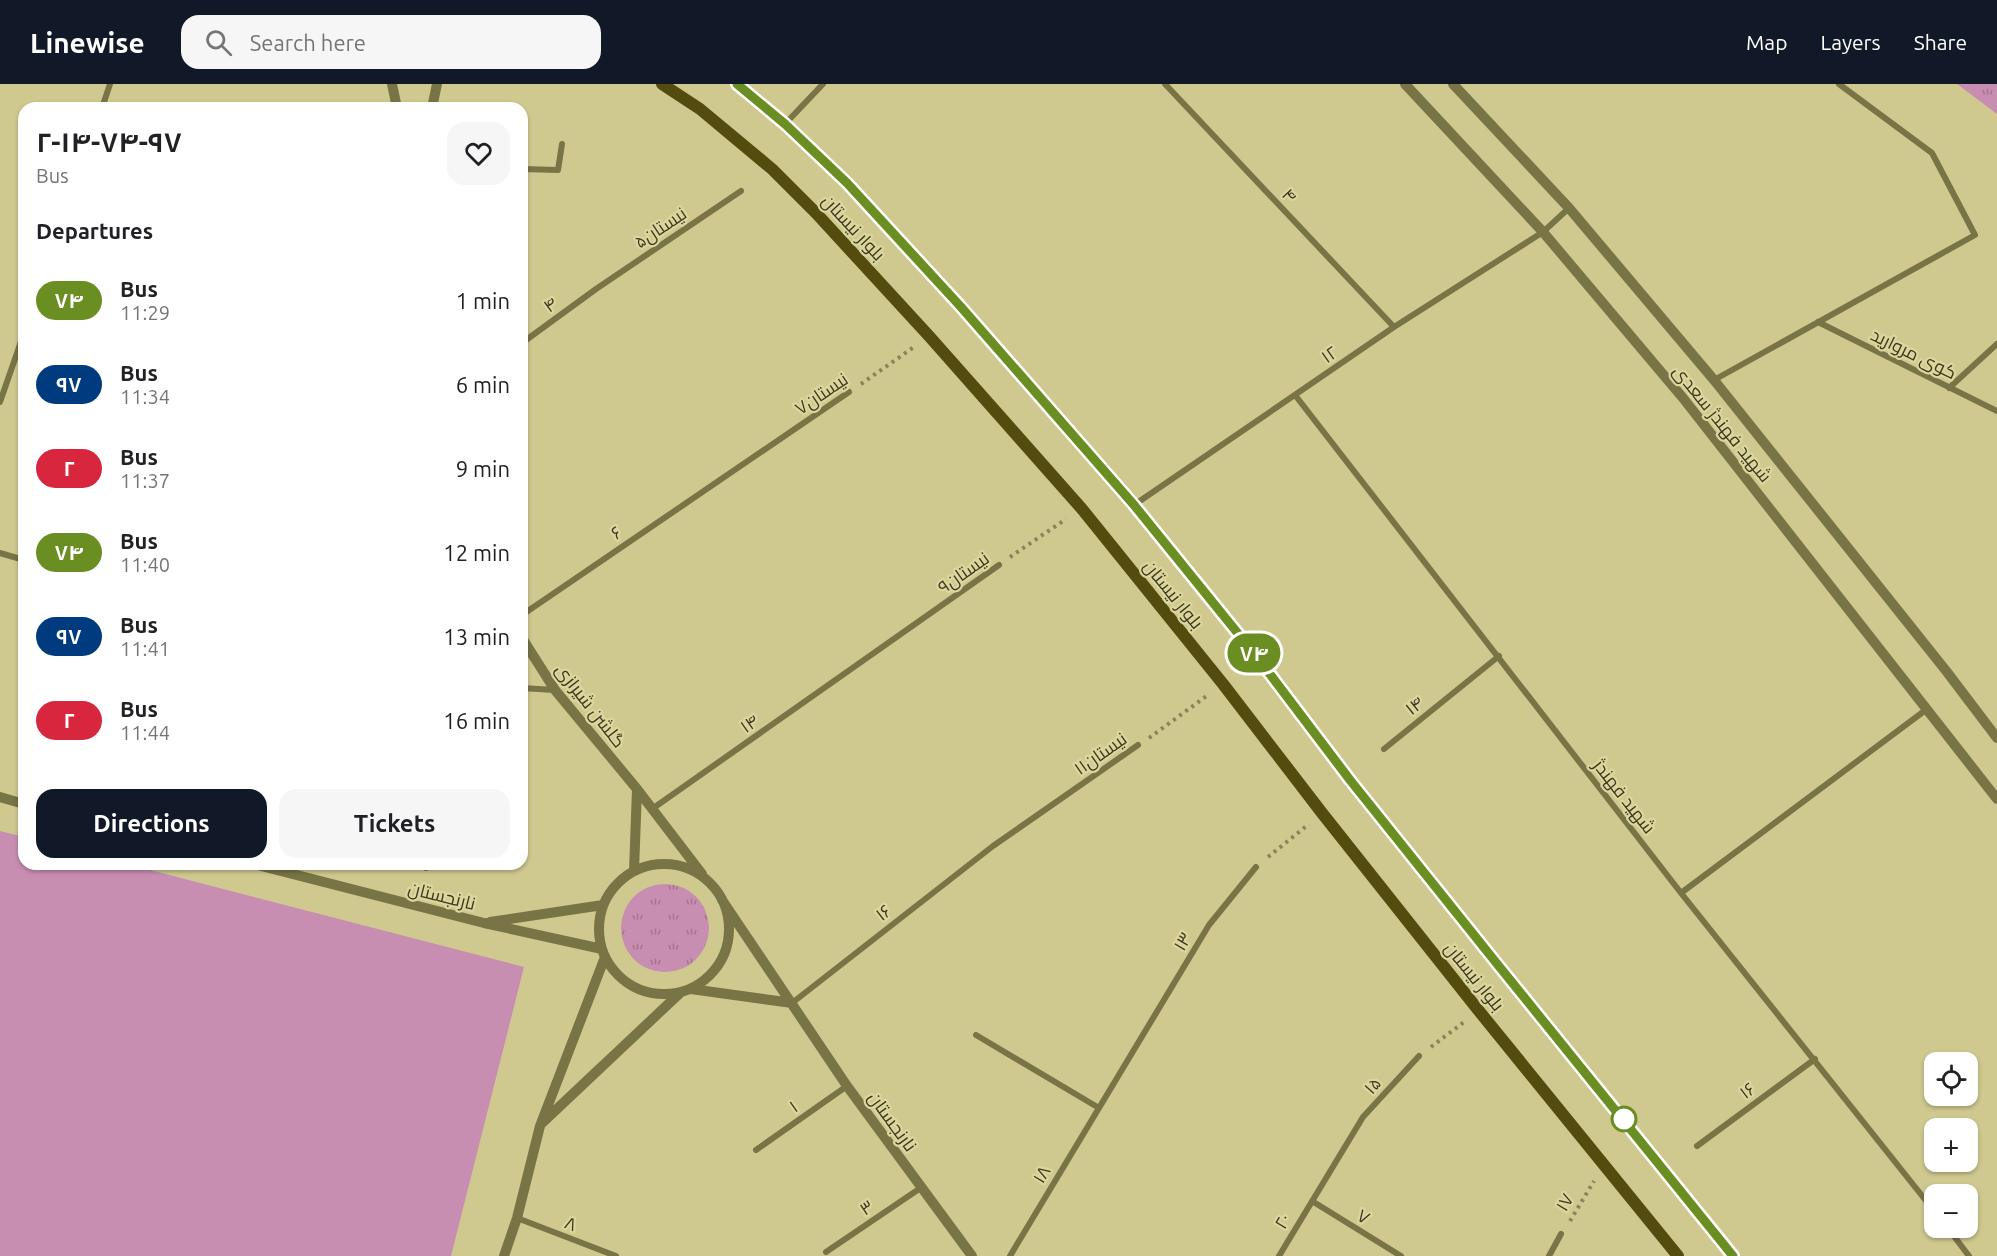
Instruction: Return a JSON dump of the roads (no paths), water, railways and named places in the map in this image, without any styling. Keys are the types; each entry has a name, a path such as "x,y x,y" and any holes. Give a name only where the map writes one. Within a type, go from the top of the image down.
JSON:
{"main road":[{"name":"بلوار نیستان","path":"662,84 700,109 772,169 816,213 929,336 1082,509 1223,684 1479,1011 1605,1163 1678,1256"},
{"name":"بلوار نیستان","path":"737,84 785,124 847,183 961,307 1134,505 1257,657 1350,780 1733,1256"}],"street":[{"path":"104,102 110,84"},
{"path":"392,84 396,102"},
{"path":"433,102 437,84"},
{"path":"785,124 823,84"},
{"name":"۴","path":"1165,84 1394,327"},
{"name":"شهید فهندژ سعدی","path":"1405,84 1543,232 1690,408 1997,800"},
{"name":"شهید فهندژ سعدی","path":"1453,84 1569,208 1714,380 1997,738"},
{"path":"1714,380 1975,235 1932,153 1839,84"},
{"path":"528,169 558,170 562,144"},
{"name":"۵نیستان","path":"596,289 741,191"},
{"name":"۱۲","path":"1134,505 1394,327 1543,232 1569,208"},
{"name":"۴","path":"528,339 596,289"},
{"name":"کوی مروارید","path":"1818,322 1997,411"},
{"path":"1949,388 1997,344"},
{"path":"0,402 18,350"},
{"name":"۷نیستان","path":"728,474 849,392"},
{"name":"شهید فهندژ","path":"1295,395 1681,893 1924,1198"},
{"name":"۶","path":"528,611 728,474"},
{"path":"0,553 18,558"},
{"name":"۹نیستان","path":"862,662 999,565"},
{"name":"گلشن شیرازی","path":"528,647 555,690 637,789 706,879"},
{"name":"۱۴","path":"1384,749 1499,656"},
{"name":"۱۴","path":"652,809 862,662"},
{"path":"528,688 555,690"},
{"path":"1681,893 1927,708"},
{"name":"۱۱نیستان","path":"993,846 1138,745"},
{"path":"634,871 637,789"},
{"path":"0,797 18,802"},
{"name":"۱۶","path":"792,1003 993,846"},
{"path":"540,1126 685,991 708,978 721,961 728,941 729,920 722,900 706,879 690,870 671,865 652,865 634,871 615,887 603,905 598,927 603,953 618,976 636,988 657,995 685,991 792,1003"},
{"name":"۱۳","path":"1099,1108 1209,926 1256,867"},
{"name":"نارنجستان","path":"277,870 603,953"},
{"name":"نارنجستان","path":"722,900 847,1086 972,1256"},
{"path":"484,923 603,905"},
{"path":"504,1256 517,1218 540,1126 603,953"},
{"path":"976,1035 1099,1108"},
{"name":"۱۵","path":"1312,1201 1362,1117 1419,1056"},
{"name":"۱۶","path":"1697,1146 1815,1059"},
{"name":"۱","path":"756,1150 847,1086"},
{"name":"۱۸","path":"1010,1256 1099,1108"},
{"name":"۳","path":"826,1252 922,1187"},
{"name":"۲۰","path":"1278,1256 1312,1201"},
{"name":"۷","path":"1312,1201 1401,1256"},
{"name":"۸","path":"517,1218 616,1256"},
{"name":"۱۷","path":"1549,1256 1562,1234"},
{"path":"1955,1238 1969,1256"}]}
